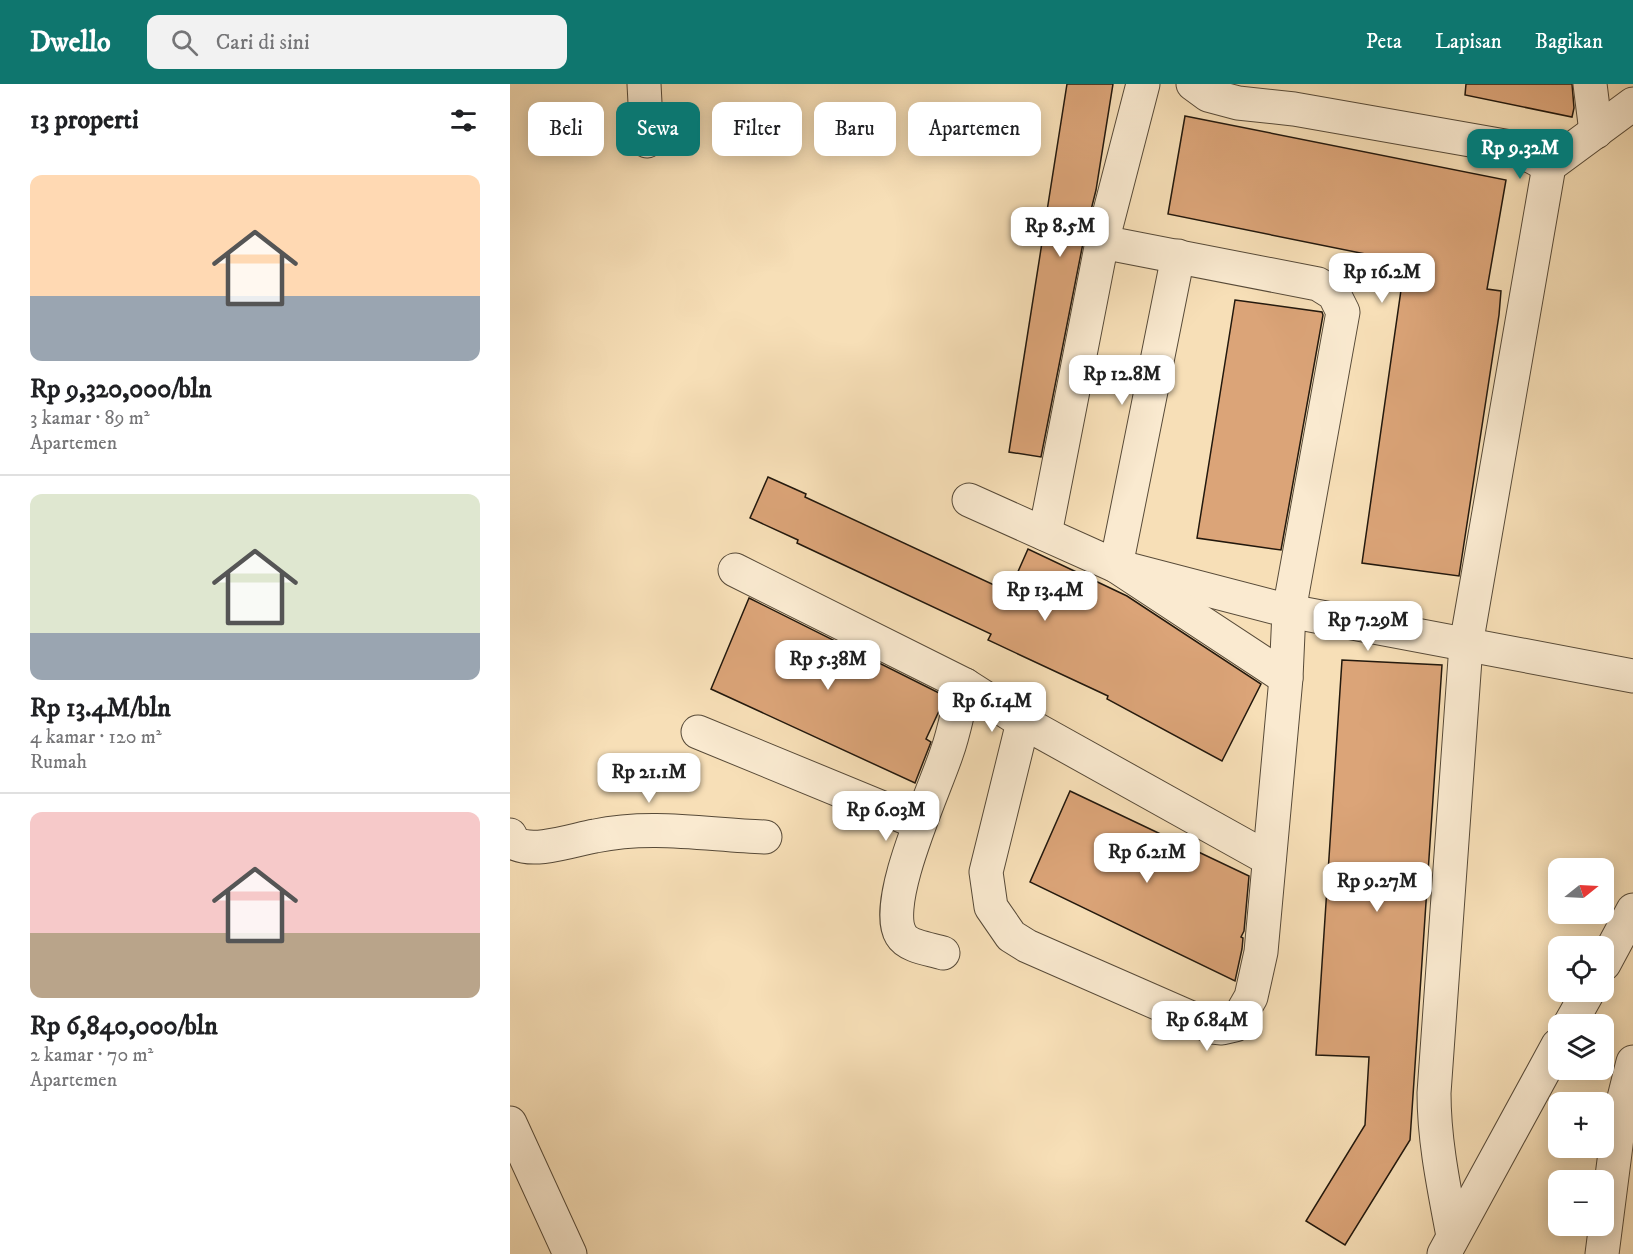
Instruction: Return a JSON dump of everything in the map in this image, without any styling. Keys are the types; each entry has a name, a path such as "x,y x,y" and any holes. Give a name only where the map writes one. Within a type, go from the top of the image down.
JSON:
{"street":[{"path":"644,84 645,102"},
{"path":"1045,534 1102,242 1143,84"},
{"path":"1193,84 1208,95 1238,103 1303,110 1516,148 1549,166"},
{"path":"1590,84 1596,132"},
{"path":"1448,1245 1437,1150 1434,1093 1466,645 1549,166 1633,104"},
{"path":"1023,722 986,872 991,907 1011,936 1027,946 1212,1027 1222,1028 1235,1025 1251,996 1257,970 1286,678 1289,611 1343,312 1334,294 1318,284 1102,242"},
{"path":"1116,566 1178,256"},
{"path":"969,500 1116,566 1286,678"},
{"path":"1116,566 1289,611 1633,676"},
{"path":"735,570 965,685 1023,722 1269,859"},
{"path":"943,953 905,940 898,924 902,885 919,823 946,755 965,685"},
{"path":"698,732 919,823"},
{"path":"510,835 514,843 528,848 599,835 660,829 716,836 765,837"},
{"path":"1614,945 1633,910"},
{"path":"1602,1254 1620,1114 1633,1062"},
{"path":"1448,1245 1548,1063"},
{"path":"510,1123 570,1254"}],"building":[{"path":"1067,84 1113,84 1096,190 1084,238 1041,457 1009,452"},
{"path":"1466,84 1572,84 1574,108 1572,117 1465,95"},
{"path":"1185,116 1506,180 1487,289 1501,291 1499,315 1459,576 1362,563 1405,262 1168,214"},
{"path":"1235,300 1322,312 1323,315 1281,550 1197,538"},
{"path":"768,477 806,494 805,497 1009,592 1028,549 1127,596 1261,684 1222,761 1107,699 1108,696 988,640 991,634 797,543 798,540 750,518"},
{"path":"749,598 943,695 939,711 926,739 931,742 915,783 711,689"},
{"path":"1342,660 1442,665 1410,1140 1345,1245 1306,1221 1365,1125 1369,1057 1316,1055"},
{"path":"1070,791 1249,876 1244,931 1241,937 1243,938 1242,949 1235,981 1030,882"}]}
